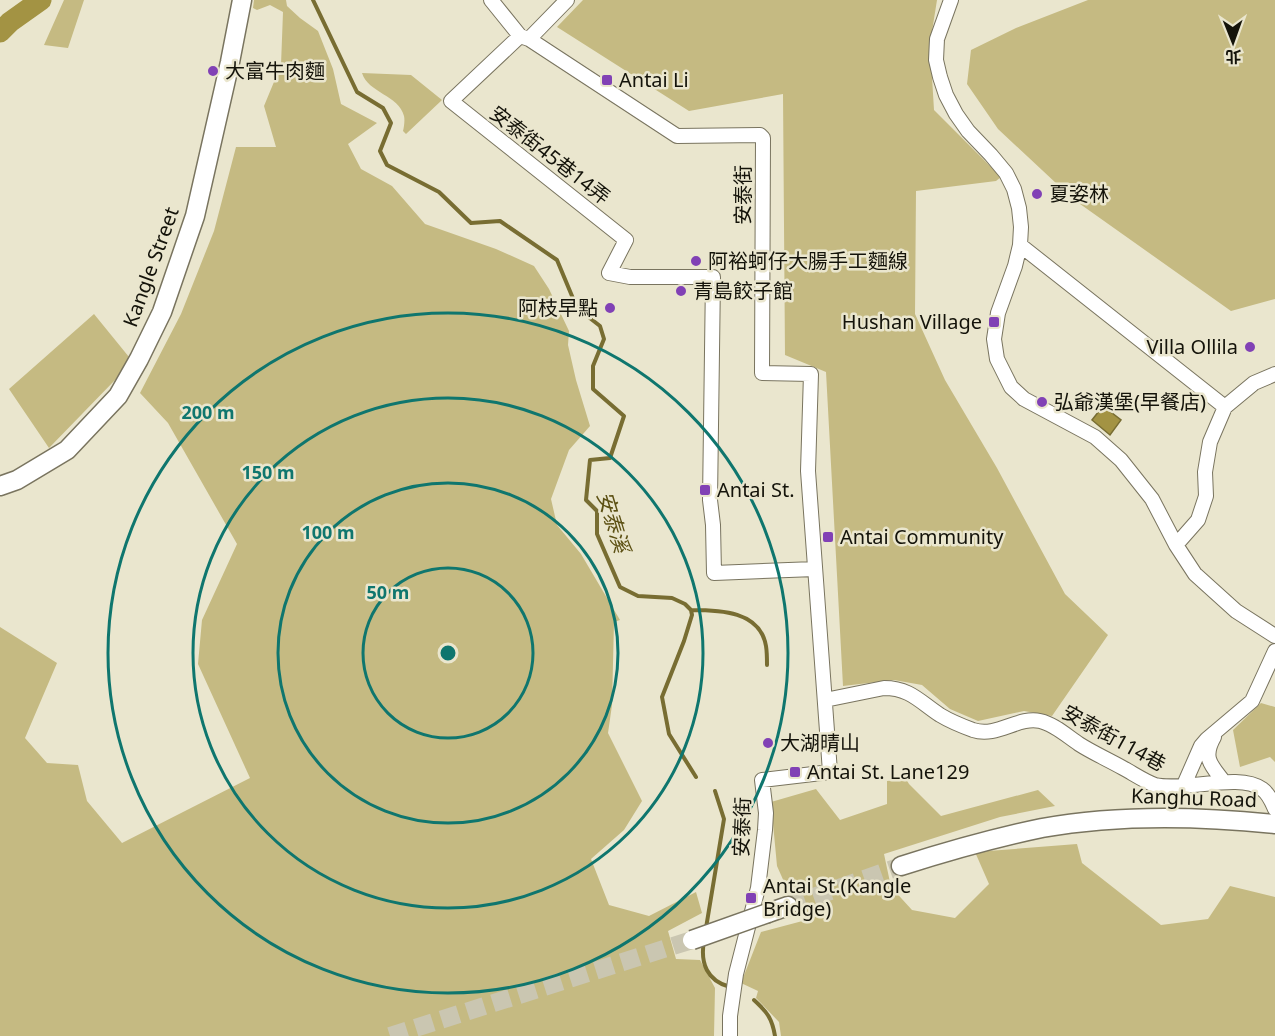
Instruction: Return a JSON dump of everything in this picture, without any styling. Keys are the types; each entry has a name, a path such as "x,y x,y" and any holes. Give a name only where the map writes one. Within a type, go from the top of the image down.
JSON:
{"street":[{"name":"Kangle Street","path":"0,486 17,480 67,450 118,396 140,359 162,312 195,216 242,0"},
{"path":"491,0 525,38 567,0"},
{"path":"951,0 937,39 936,60 940,77 956,114 968,132 992,155 1005,173 1014,189 1019,208 1020,245 998,313 994,339 997,359 1011,387 1024,399 1095,437 1121,460 1152,499 1176,545 1195,574 1236,611 1275,636"},
{"name":"安泰街45巷14弄","path":"525,38 450,101 626,240 609,273 630,277 713,277 710,500 714,573 815,569"},
{"name":"安泰街","path":"525,38 677,136 760,135 763,138 762,373 811,374 808,471 830,772 762,780 766,813 758,888 736,974 730,1016 730,1036"},
{"path":"1020,245 1225,407"},
{"path":"1176,545 1198,520 1206,496 1205,472 1210,442 1225,407 1254,383 1275,374"},
{"path":"1183,787 1201,746 1252,701 1275,651"},
{"name":"安泰街114巷","path":"825,700 891,688 908,692 945,718 976,731 997,730 1024,721 1039,721 1047,723 1145,781 1165,788 1224,782 1248,784 1268,794 1275,809"},
{"path":"1217,732 1208,756 1224,782"},
{"name":"Kanghu Road","path":"901,866 970,845 1044,828 1112,819 1206,818 1275,824"},
{"path":"692,939 788,906"}],"shaded area":[{"path":"64,0 84,0 68,48 44,45"},
{"path":"254,0 286,0 287,6 318,31 333,69 341,104 377,123 348,144 361,169 392,186 425,224 496,249 534,266 549,289 569,331 568,345 590,426 569,450 551,499 557,525 581,554 620,620 614,622 612,705 608,733 642,801 624,830 591,859 609,905 649,916 696,892 702,913 668,931 676,959 700,960 715,988 714,1036 0,1036 0,627 57,663 25,738 47,763 78,765 87,801 122,843 250,778 198,664 202,620 237,544 168,423 140,393 181,314 214,231 236,147 276,147 264,106 281,65 283,12 270,5 257,10 253,8"},
{"path":"583,0 937,0 930,44 934,110 1001,177 996,181 916,191 915,314 945,380 997,468 1065,594 1108,635 1052,716 1024,711 978,721 950,709 922,685 894,680 843,686 826,372 785,355 783,94 689,111 557,27"},
{"path":"1088,0 1275,0 1275,299 1231,311 1073,199 998,129 967,84 971,50 1016,28"},
{"path":"362,73 411,75 442,100 406,134 403,131 404,118 401,109 390,98 370,85"},
{"path":"94,314 129,357 116,379 49,448 9,389"},
{"path":"1103,406 1121,420 1110,435 1092,420"},
{"path":"1261,703 1275,707 1275,762 1270,757 1240,767 1233,730"},
{"path":"906,779 941,816 1038,790 1055,806 1000,817 884,854 891,887 912,910 955,918 989,884 975,852 1077,844 1082,863 1161,925 1208,919 1230,886 1275,897 1275,1036 781,1036 779,1022 756,998 758,991 741,983 761,932 810,919 797,887 785,884 777,866 771,802 816,789 840,820 887,804 887,781"}],"waterway":[{"path":"0,32 41,0"},
{"name":"安泰溪","path":"313,0 357,92 383,108 391,123 380,151 387,165 439,192 471,223 500,221 557,260 577,308 600,326 604,339 593,366 593,389 624,416 610,458 590,460 586,500 597,511 597,534 620,587 638,596 672,598 685,604 691,610 692,615 684,641 662,697 669,734 696,777"},
{"path":"691,610 726,612 747,619 762,634 766,646 767,665"},
{"name":"安泰溪","path":"706,928 724,819 715,791"},
{"name":"安泰溪","path":"704,941 703,957 707,970 716,980 730,987"},
{"name":"安泰溪","path":"754,1000 768,1016 775,1036"}],"tunnel":[{"path":"788,906 901,866"},
{"path":"390,1036 692,940"}],"place":[{"name":"大富牛肉麵","path":"213,71"},
{"name":"Antai Li","path":"607,80"},
{"name":"夏姿林","path":"1037,194"},
{"name":"阿裕蚵仔大腸手工麵線","path":"696,261"},
{"name":"青島餃子館","path":"681,291"},
{"name":"阿枝早點","path":"610,308"},
{"name":"Hushan Village","path":"994,322"},
{"name":"Villa Ollila","path":"1250,347"},
{"name":"弘爺漢堡(早餐店)","path":"1042,402"},
{"name":"Antai St.","path":"705,490"},
{"name":"Antai Community","path":"828,537"},
{"name":"大湖晴山","path":"768,743"},
{"name":"Antai St. Lane129","path":"795,772"},
{"name":"Antai St.(Kangle Bridge)","path":"751,898"}]}
